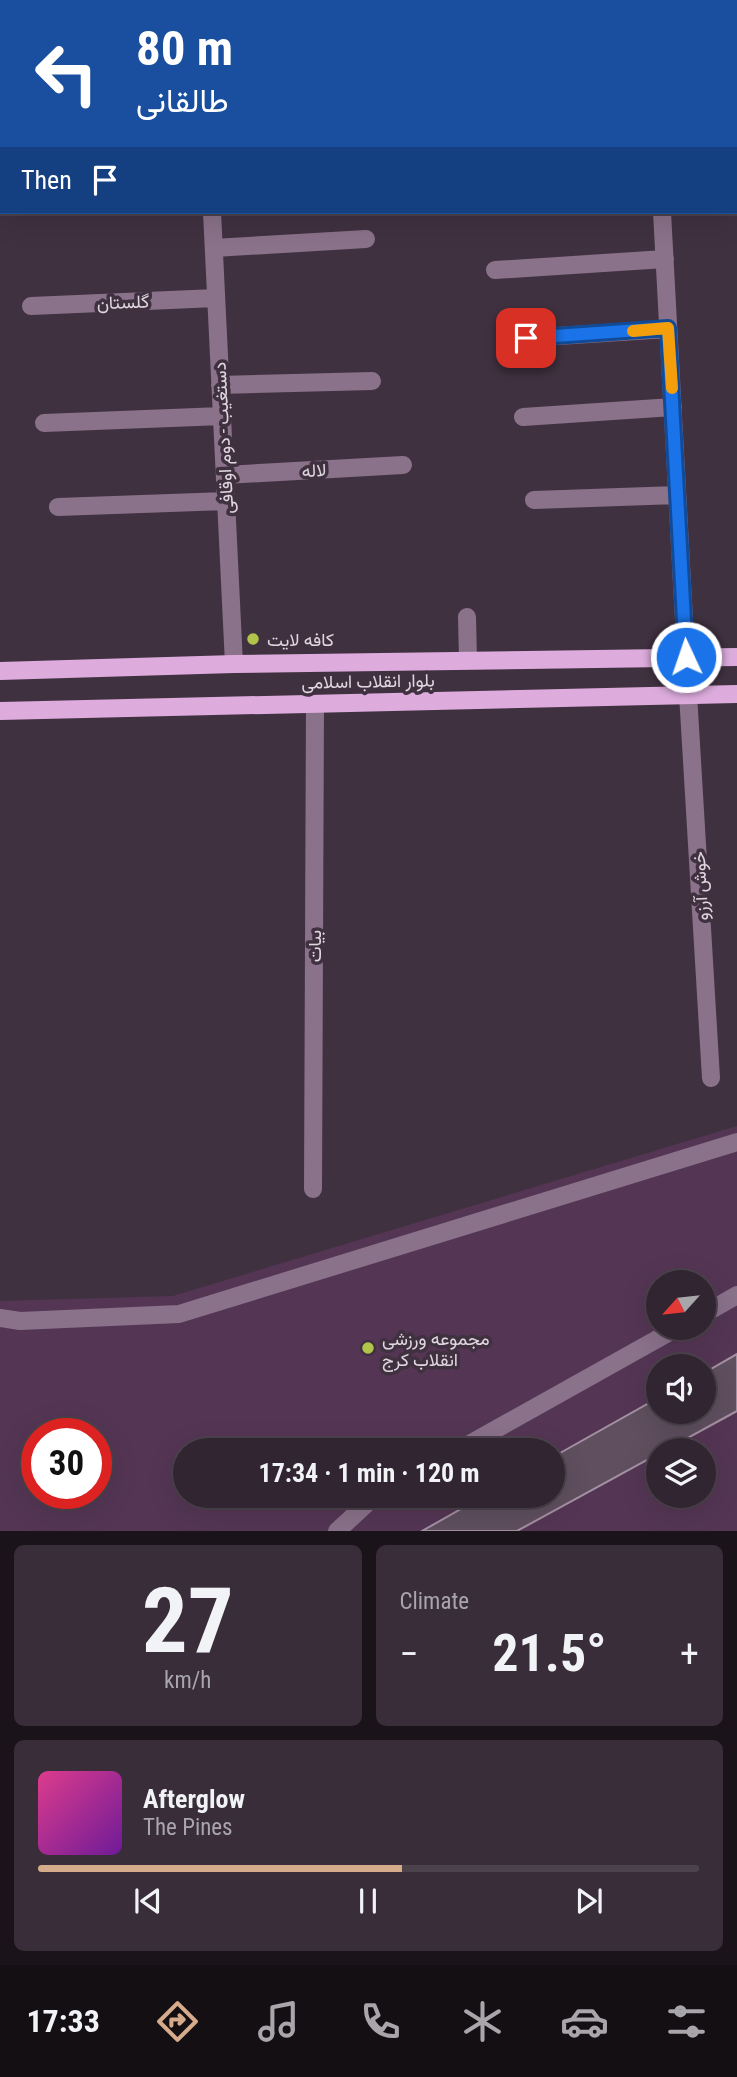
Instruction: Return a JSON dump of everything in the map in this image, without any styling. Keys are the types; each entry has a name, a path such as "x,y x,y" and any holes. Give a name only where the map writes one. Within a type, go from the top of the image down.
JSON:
{"main road":[{"name":"بلوار انقلاب اسلامی","path":"0,671 234,664 737,657"},
{"name":"بلوار انقلاب اسلامی","path":"0,711 737,694"}],"street":[{"name":"دستغیب - دوم اوقافی","path":"212,214 234,664"},
{"path":"662,214 686,657"},
{"path":"214,248 366,239"},
{"path":"495,270 665,259"},
{"name":"گلستان","path":"31,306 216,298"},
{"path":"526,338 668,328"},
{"path":"220,385 372,381"},
{"path":"523,417 673,407"},
{"path":"44,423 222,416"},
{"name":"لاله","path":"225,475 403,465"},
{"path":"534,500 677,495"},
{"path":"58,507 226,502"},
{"path":"467,617 468,660"},
{"name":"خوش آرزو","path":"688,694 711,1078"},
{"name":"بیات","path":"313,1189 315,704"},
{"path":"0,1318 20,1321 179,1314 737,1142"},
{"path":"716,1307 737,1295"},
{"path":"480,1438 656,1340"},
{"path":"337,1531 362,1508"}],"shaded area":[{"name":"مجموعه ورزشی انقلاب کرج","path":"737,1126 737,1531 0,1531 0,1301 173,1296"}],"building":[{"path":"737,1354 737,1411 716,1423 716,1366"},
{"path":"646,1405 646,1424 713,1424 688,1438 646,1438 646,1461 565,1505 565,1450"},
{"path":"463,1508 559,1508 517,1531 422,1531"}],"slow traffic":[{"path":"633,331 668,328 672,388"}],"place":[{"name":"کافه لایت","path":"253,639"},
{"name":"مجموعه ورزشی انقلاب کرج","path":"368,1348"}],"route":[{"path":"526,338 668,328 686,657"}]}
